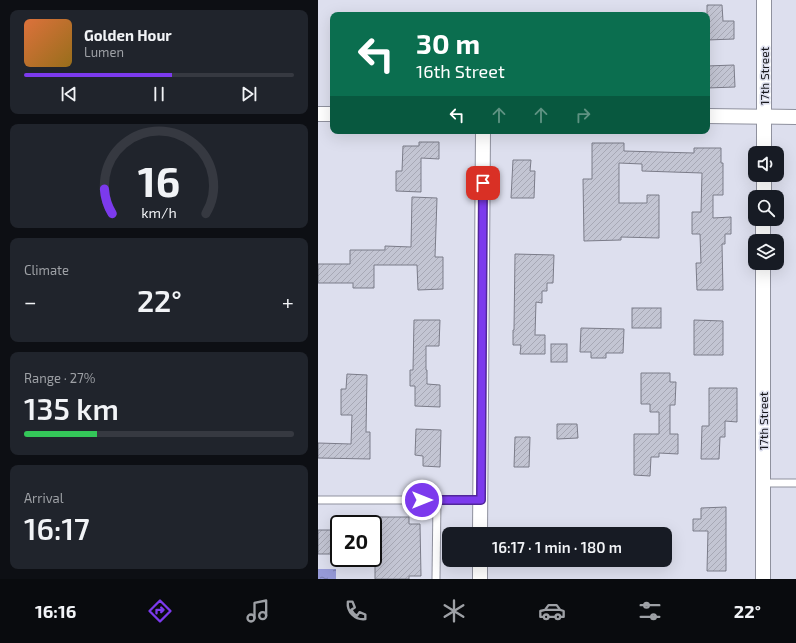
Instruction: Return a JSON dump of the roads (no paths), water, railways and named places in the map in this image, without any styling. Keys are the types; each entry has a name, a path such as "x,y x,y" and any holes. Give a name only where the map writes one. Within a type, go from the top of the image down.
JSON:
{"street":[{"name":"17th Street","path":"764,0 764,146"},
{"path":"318,114 330,114"},
{"path":"710,116 796,117"},
{"path":"480,527 483,134"},
{"name":"17th Street","path":"763,270 763,579"},
{"path":"480,567 480,579"}],"lane":[{"path":"763,483 796,483"},
{"path":"318,500 481,500"},
{"path":"436,579 437,500"}],"water":[{"path":"318,569 336,569 336,579 318,579"}]}
